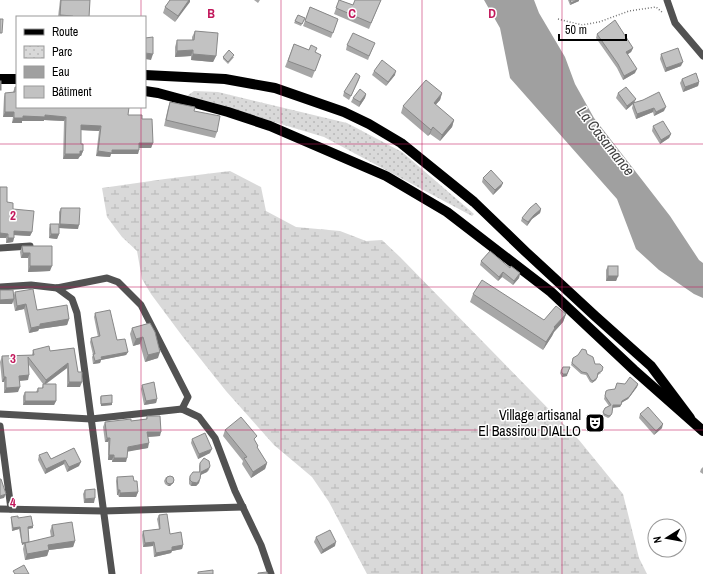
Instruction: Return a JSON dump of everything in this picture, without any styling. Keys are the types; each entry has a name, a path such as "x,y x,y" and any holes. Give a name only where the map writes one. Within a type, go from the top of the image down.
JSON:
{"main road":[{"path":"146,75 225,78 275,88 344,112 369,124 400,143 474,202 527,253 651,366 690,418"},
{"path":"0,79 16,79"},
{"path":"146,91 228,112 270,126 386,176 440,208 551,292 634,370 703,431"}],"street":[{"path":"667,0 675,23 703,56"},
{"path":"0,248 38,246"},
{"path":"0,288 31,285 57,288 107,278 118,282 141,305 188,397 182,409"},
{"path":"57,288 72,300 77,313 82,342 90,419 112,574"},
{"path":"0,414 90,419 182,409 199,417 215,438 235,491 261,545 271,574"},
{"path":"0,426 11,509"},
{"path":"0,509 103,511 243,507"}],"path":[{"path":"558,19 582,25 599,22 629,12 656,7 675,23"}],"green space":[{"path":"194,91 218,92 347,123 402,152 474,214 472,216 324,137 187,96"},
{"path":"230,171 261,187 266,211 296,227 340,231 366,241 382,240 400,257 579,440 623,494 639,558 647,574 367,574 329,502 312,477 274,445 226,391 183,337 151,294 142,279 137,251 122,237 107,217 102,188"}],"water":[{"name":"La Casamance","path":"484,0 534,0 539,13 565,57 575,84 594,118 670,216 699,260 703,263 703,298 694,294 659,270 636,249 617,199 510,78 500,28"}],"building":[{"path":"61,0 90,0 89,16 60,15"},
{"path":"170,0 189,0 178,16 165,7"},
{"path":"339,0 353,5 355,0 381,0 371,23 336,8"},
{"path":"570,0 577,0 571,3"},
{"path":"310,7 338,19 333,33 305,21"},
{"path":"298,15 305,18 302,24 295,21"},
{"path":"0,19 3,19 2,33 0,33"},
{"path":"615,20 633,48 626,52 637,69 624,76 618,64 597,34"},
{"path":"195,31 218,33 216,56 193,54 193,50 177,51 177,40 194,40"},
{"path":"353,33 375,43 369,56 347,45"},
{"path":"153,37 153,54 146,53 146,38"},
{"path":"294,44 309,50 311,45 317,48 315,52 321,55 315,71 288,61"},
{"path":"678,48 683,62 666,68 661,54"},
{"path":"229,50 234,55 228,62 223,57"},
{"path":"382,60 396,71 388,82 374,71"},
{"path":"356,73 360,76 351,96 344,92"},
{"path":"696,73 699,82 685,87 682,79"},
{"path":"426,80 442,93 434,103 454,120 442,135 433,127 431,130 403,106"},
{"path":"16,87 16,108 129,108 128,115 142,115 142,119 152,119 153,143 139,143 139,150 112,150 112,153 98,151 101,126 81,125 81,144 83,144 83,151 80,151 80,154 65,154 66,117 45,115 45,117 23,116 23,118 14,118 14,112 5,112 5,93 15,92"},
{"path":"626,87 636,99 627,106 618,93"},
{"path":"360,89 366,94 360,102 353,98"},
{"path":"659,92 666,107 656,112 654,108 637,114 633,103"},
{"path":"170,102 195,107 194,111 220,116 217,132 166,120"},
{"path":"663,121 671,134 661,140 653,126"},
{"path":"491,170 503,183 495,190 483,178"},
{"path":"0,187 7,187 7,202 13,203 13,209 34,211 32,232 14,231 14,238 8,238 8,234 0,233"},
{"path":"536,203 541,209 528,222 522,218"},
{"path":"61,208 80,208 79,225 60,224"},
{"path":"50,224 59,224 59,234 51,234"},
{"path":"22,246 52,246 52,266 30,266 30,253 23,253"},
{"path":"490,251 510,268 511,266 520,273 514,281 503,272 499,277 481,261"},
{"path":"608,266 618,266 618,276 608,276"},
{"path":"482,280 544,320 556,306 566,314 554,327 555,328 546,342 473,294"},
{"path":"33,289 37,310 67,305 69,319 40,324 40,326 31,328 26,304 17,306 15,292"},
{"path":"0,290 13,290 14,299 0,300"},
{"path":"110,310 117,340 125,339 128,352 101,357 102,359 95,361 91,338 100,336 95,313"},
{"path":"150,323 155,332 160,352 148,355 143,337 136,339 132,328"},
{"path":"49,346 50,351 74,348 78,372 82,372 82,382 69,382 68,363 46,380 28,357 29,375 19,376 20,387 6,388 6,377 4,377 2,356 34,355 33,350"},
{"path":"582,349 586,350 587,354 593,357 595,364 600,364 603,367 602,371 598,373 597,378 593,381 587,373 582,372 572,363 573,358 578,355"},
{"path":"563,367 570,367 567,374 562,373 561,371"},
{"path":"630,377 638,384 629,397 622,401 621,405 613,405 611,415 609,416 604,414 603,412 605,408 611,405 605,396 606,391 615,389 617,383 625,384"},
{"path":"154,382 157,399 146,401 142,385"},
{"path":"43,384 56,384 56,401 25,401 25,392 38,392 38,388 43,388"},
{"path":"112,395 112,403 101,404 101,396"},
{"path":"648,407 663,424 656,431 640,414"},
{"path":"147,416 160,416 161,432 147,432 149,443 128,447 127,458 114,458 114,455 109,455 110,438 107,438 105,422 147,419"},
{"path":"241,417 257,436 254,439 267,463 253,472 244,458 247,457 225,430"},
{"path":"205,433 212,449 199,454 192,439"},
{"path":"74,448 81,462 69,467 65,460 46,469 39,455 47,452 51,459"},
{"path":"204,458 209,461 209,468 201,472 200,479 197,483 192,482 190,480 190,476 193,472 200,472 200,463"},
{"path":"133,476 134,481 137,481 138,492 120,493 120,490 118,490 117,477"},
{"path":"168,476 172,476 174,480 172,484 168,484 166,482 166,478"},
{"path":"0,479 6,494 0,496"},
{"path":"95,489 95,498 85,499 85,490"},
{"path":"167,514 170,534 181,532 183,545 172,547 172,550 156,553 154,542 145,543 143,531 160,529 159,515"},
{"path":"18,516 18,518 31,516 33,526 28,527 29,542 22,543 20,527 13,528 11,517"},
{"path":"72,522 75,541 48,545 49,550 27,554 25,543 54,536 52,525"},
{"path":"330,530 336,542 323,550 316,537"},
{"path":"24,565 29,574 15,574 13,571"},
{"path":"213,570 213,574 198,574 198,572"},
{"path":"267,572 268,574 258,574 258,573"}],"place":[{"name":"Village artisanal El Bassirou DIALLO","path":"595,423"}]}
